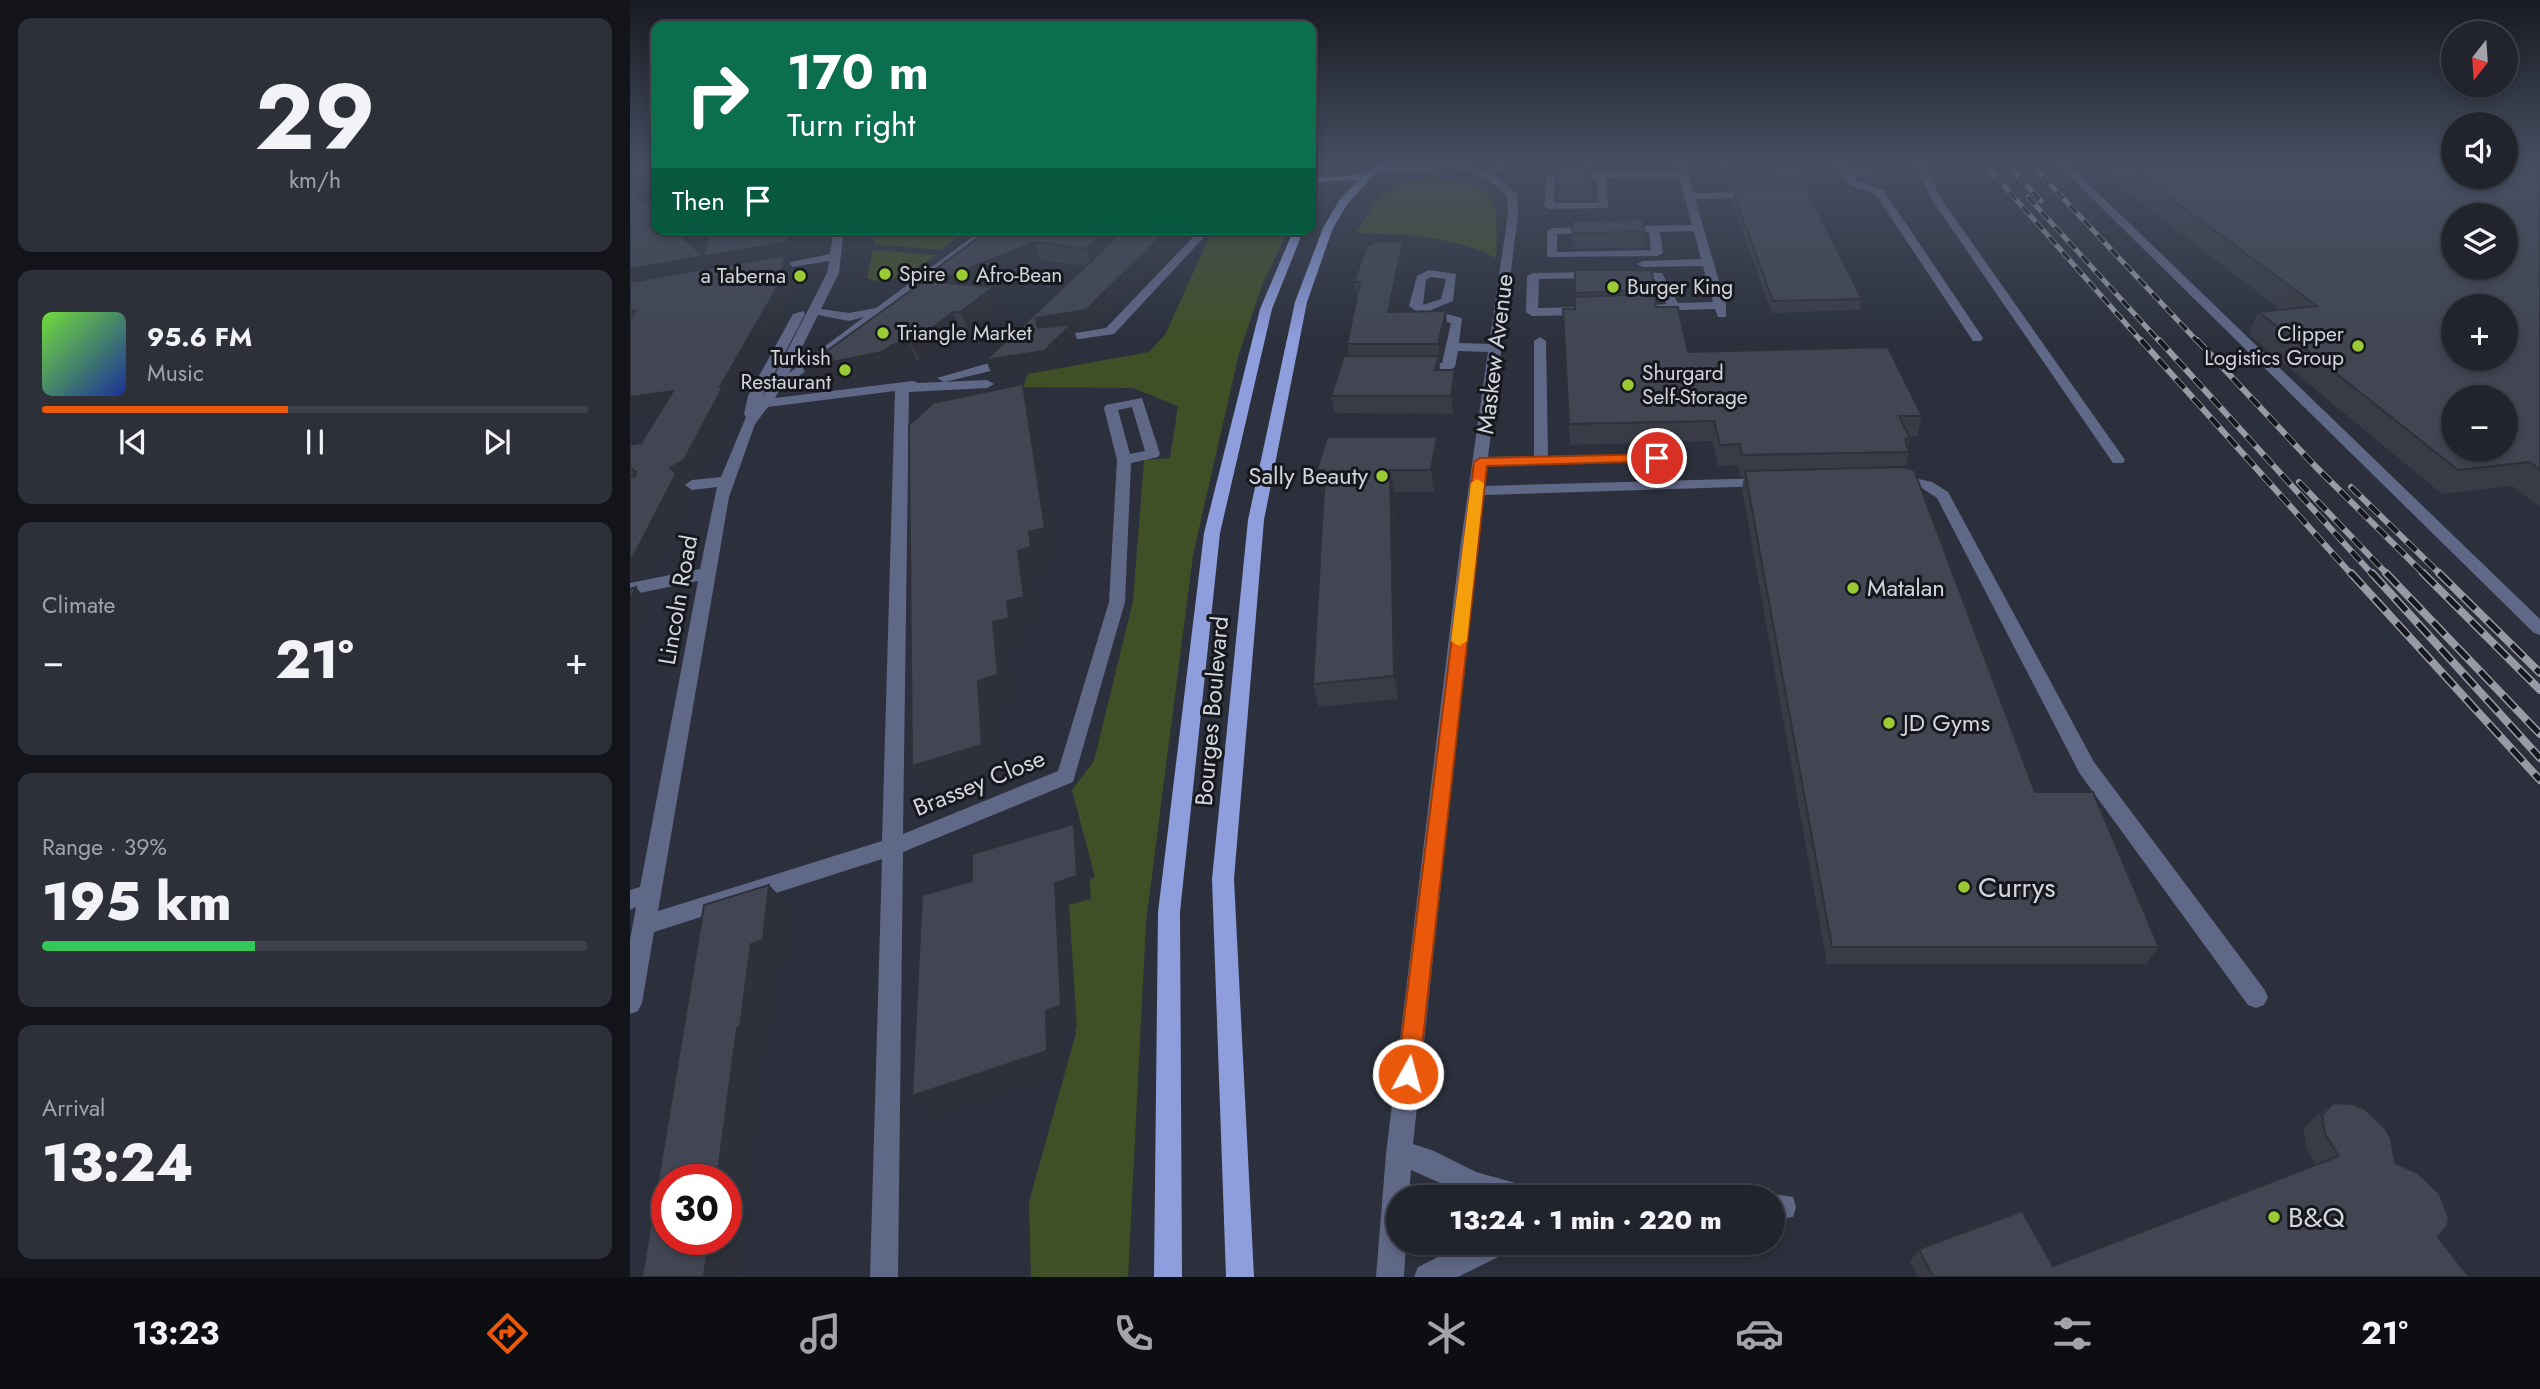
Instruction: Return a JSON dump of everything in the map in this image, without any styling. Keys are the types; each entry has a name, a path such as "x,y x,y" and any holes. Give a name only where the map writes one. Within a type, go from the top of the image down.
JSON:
{"main road":[{"name":"Bourges Boulevard","path":"1240,1277 1223,879 1256,520 1301,302 1332,222"},
{"name":"Bourges Boulevard","path":"1168,1277 1169,912 1212,533 1266,309 1297,235"}],"street":[{"name":"Maskew Avenue","path":"1390,1277 1399,1154 1476,491 1497,348 1510,222"},
{"path":"1648,308 1721,309 1696,222"},
{"path":"1899,222 1977,338"},
{"path":"1952,222 2118,460"},
{"path":"2121,222 2540,629"},
{"path":"1654,229 1657,253 1551,255 1552,231 1698,228"},
{"name":"Lincoln Road","path":"630,1003 645,925 640,897 708,573 721,497 748,425 768,397 833,273 838,235"},
{"path":"768,397 982,235"},
{"path":"1049,341 1110,331 1201,235"},
{"path":"754,271 836,258"},
{"path":"748,425 755,396 816,281 836,258"},
{"path":"1506,267 1708,262"},
{"path":"1597,310 1532,313 1533,276 1658,275 1674,307"},
{"path":"814,311 849,317 881,309"},
{"path":"1398,367 1448,367 1455,347 1458,321 1421,310"},
{"path":"902,395 994,366 1023,339"},
{"path":"1540,341 1541,460"},
{"path":"1455,347 1497,348"},
{"path":"768,397 902,395 987,384"},
{"path":"884,1277 902,395"},
{"path":"1480,462 1681,457"},
{"name":"Brassey Close","path":"645,925 893,847 1066,776 1117,602 1124,460"},
{"path":"1884,478 1927,485 1943,495 2087,768 2256,997"},
{"path":"692,485 727,481"},
{"path":"1476,491 1788,481"},
{"path":"630,589 708,573"},
{"path":"1399,1154 1425,1160 1477,1185"},
{"path":"1428,1277 1472,1255"}],"green space":[{"path":"1364,222 1496,222 1496,258 1479,250 1445,241 1357,233"},
{"path":"873,235 961,235 941,250 874,244"},
{"path":"1210,235 1286,235 1264,280 1239,353 1193,555 1146,922 1128,1277 1031,1277 1029,1202 1076,1033 1058,894 1095,877 1072,790 1094,761 1133,601 1144,460 1170,458 1178,406 1133,388 1023,387 1028,374 1149,352 1165,335"},
{"path":"873,250 936,255 903,276 876,281 867,278"}],"building":[{"path":"630,222 651,222 651,235 680,235 703,256 709,235 788,235 787,242 630,269"},
{"path":"1571,222 1643,222 1645,232 1573,233"},
{"path":"1744,222 1823,222 1862,299 1773,301"},
{"path":"2202,222 2441,222 2441,280 2518,280 2518,222 2540,222 2540,470 2530,462 2458,470 2448,462 2518,462 2518,385 2441,385 2441,457 2259,312 2317,306"},
{"path":"982,235 1102,235 1086,249 1035,242 935,282 993,287 961,312 953,312 912,344 908,341 892,345 882,352 803,368 924,281 922,279"},
{"path":"1119,235 1162,235 1086,310 1036,318 1038,328 1072,324 1044,351 986,360"},
{"path":"1374,242 1403,242 1388,312 1446,311 1438,344 1347,344 1360,282 1354,282 1367,245 1373,245"},
{"path":"785,255 781,281 720,387 723,387 684,460 670,468 676,474 630,560 630,477 635,476 636,472 630,468 630,445 641,443 673,391 630,397 630,318 635,311 630,312 630,282"},
{"path":"1575,270 1652,270 1654,290 1575,293"},
{"path":"1655,294 1656,307 1678,307 1688,352 1888,347 1922,416 1899,416 1910,439 1905,439 1909,452 1742,455 1740,444 1720,445 1714,421 1569,424 1563,309 1575,309 1575,297"},
{"path":"1344,356 1439,356 1435,370 1455,370 1451,396 1331,396"},
{"path":"1023,384 1045,528 1029,532 1031,547 1018,551 1024,597 1007,601 1009,618 993,622 998,675 978,681 982,745 912,766 909,425 933,403"},
{"path":"1327,437 1437,437 1431,470 1390,470 1394,676 1313,684 1325,470 1317,470"},
{"path":"1901,467 1914,470 2035,792 2093,792 2159,947 1832,947 1745,471"},
{"path":"636,587 630,601 630,589"},
{"path":"1074,824 1077,876 1055,883 1061,1006 1046,1011 1047,1051 912,1096 922,895 972,881 972,854"},
{"path":"769,885 763,940 751,944 719,1164 661,1164 704,905"},
{"path":"2333,1103 2352,1104 2365,1109 2385,1128 2391,1139 2395,1163 2418,1173 2439,1193 2449,1218 2447,1227 2438,1237 2469,1277 1933,1277 1919,1249 2022,1211 2053,1266 2339,1156 2325,1134 2322,1115"},
{"path":"651,1223 651,1255 707,1255 704,1277 642,1277"}],"railway":[{"path":"2036,222 2142,342"},
{"path":"2050,222 2160,342"},
{"path":"2085,222 2198,342"},
{"path":"2141,340 2352,575"},
{"path":"2159,340 2373,575"},
{"path":"2197,340 2315,466 2425,575"},
{"path":"2299,482 2388,575"},
{"path":"2351,487 2441,575"},
{"path":"2351,573 2540,780"},
{"path":"2372,573 2540,758"},
{"path":"2386,573 2540,734"},
{"path":"2439,573 2540,673"},
{"path":"2425,575 2540,690"}],"slow traffic":[{"path":"1459,641 1477,483"}],"place":[{"name":"Spire","path":"885,274"},
{"name":"Afro-Bean","path":"962,275"},
{"name":"a Taberna","path":"800,276"},
{"name":"Burger King","path":"1613,287"},
{"name":"Triangle Market","path":"883,333"},
{"name":"Clipper Logistics Group","path":"2358,346"},
{"name":"Turkish Restaurant","path":"845,370"},
{"name":"Shurgard Self-Storage","path":"1628,385"},
{"name":"Sally Beauty","path":"1382,476"},
{"name":"Matalan","path":"1853,588"},
{"name":"JD Gyms","path":"1889,723"},
{"name":"Currys","path":"1964,887"},
{"name":"B&Q","path":"2274,1217"}],"route":[{"path":"1408,1074 1480,462 1657,458"}]}
